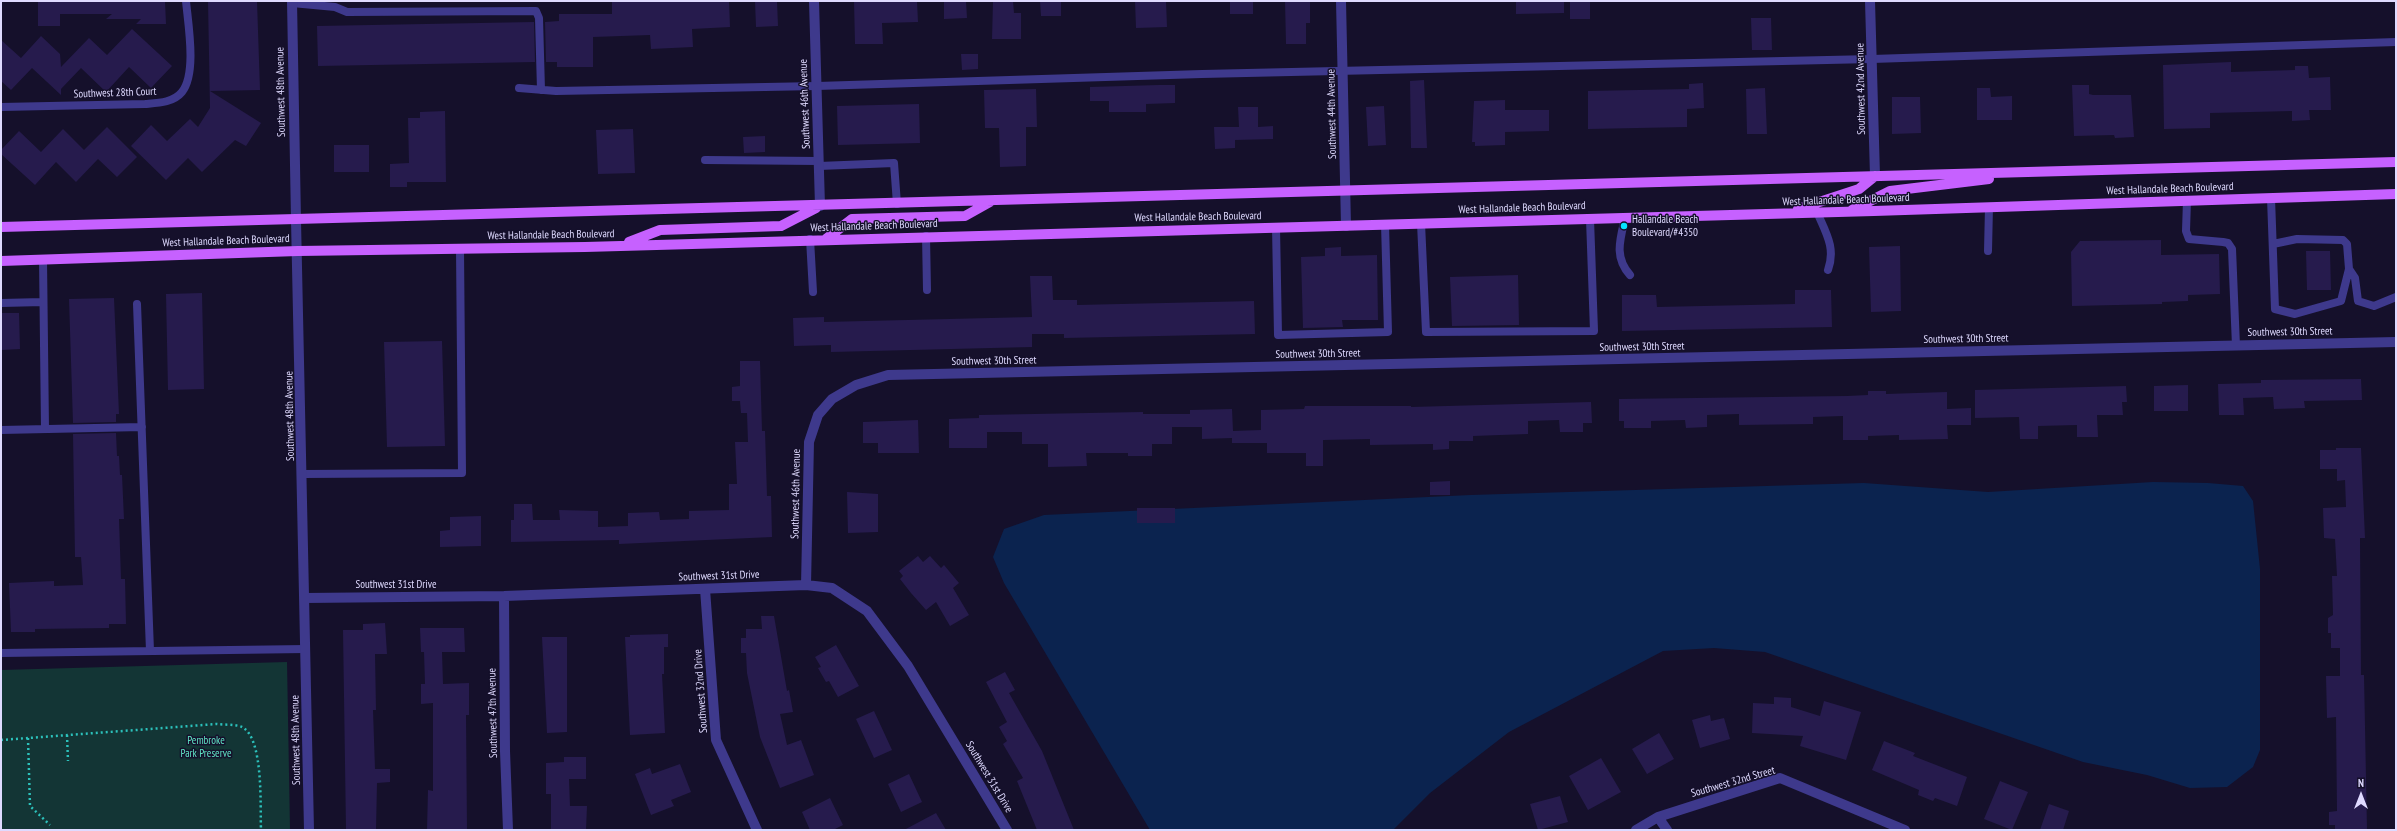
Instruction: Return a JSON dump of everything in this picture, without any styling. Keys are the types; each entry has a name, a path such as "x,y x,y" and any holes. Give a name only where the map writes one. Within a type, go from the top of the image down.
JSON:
{"main road":[{"name":"West Hallandale Beach Boulevard","path":"1,227 1345,192 2396,162"},
{"path":"1849,211 1890,191 2046,172"},
{"path":"1783,213 1829,200 1859,189 1875,176"},
{"name":"West Hallandale Beach Boulevard","path":"1,261 298,251 460,249 1346,226 2396,194"},
{"path":"826,239 852,219 965,216 992,201"},
{"path":"623,245 660,230 781,226 820,206"}],"street":[{"name":"Southwest 46th Avenue","path":"814,1 820,206"},
{"name":"Southwest 44th Avenue","path":"1341,1 1346,226"},
{"name":"Southwest 42nd Avenue","path":"1870,1 1875,176"},
{"name":"Southwest 48th Avenue","path":"292,2 303,474 309,830"},
{"name":"Southwest 30th Street","path":"888,375 2396,342"},
{"name":"Southwest 46th Avenue","path":"806,585 809,442 818,415 832,399 856,385 888,375"},
{"name":"Southwest 31st Drive","path":"305,598 504,596 806,585 832,588 867,612 908,666 1007,830"},
{"name":"Southwest 32nd Drive","path":"705,589 716,740 757,830"},
{"name":"Southwest 47th Avenue","path":"504,596 505,751 508,830"},
{"name":"Southwest 32nd Street","path":"1636,830 1658,817 1780,778 1905,830"},
{"path":"1658,817 1667,830"}],"lane":[{"name":"Southwest 28th Court","path":"1,107 145,104 167,102 181,93 187,82 190,53 186,1"},
{"path":"292,2 335,7 347,12 536,11 539,18 541,90"},
{"path":"519,88 541,90 817,86 1202,74 1872,59 2396,42"},
{"path":"705,160 819,164 894,163 897,204"},
{"path":"2272,198 2273,244 2275,309 2295,314 2341,301 2349,269 2347,244 2343,240 2297,239 2273,244"},
{"path":"2187,200 2186,231 2189,239 2228,243 2232,249 2236,346"},
{"path":"1988,251 1989,207"},
{"path":"1816,212 1828,238 1832,257 1828,270"},
{"path":"1625,218 1620,242 1621,265 1630,275"},
{"path":"1421,223 1426,332 1594,331 1590,219"},
{"path":"1276,227 1278,335 1388,332 1384,224"},
{"path":"926,236 927,290"},
{"path":"810,239 812,292"},
{"path":"303,474 462,473 460,249"},
{"path":"43,259 45,429"},
{"path":"2349,269 2355,278 2358,301 2374,306 2396,297"},
{"path":"1,303 43,302"},
{"path":"137,304 150,651"},
{"path":"1,430 142,427"},
{"path":"1,653 306,649"}],"path":[{"path":"1,740 217,724 241,726 249,733 254,742 259,770 261,830"},
{"path":"67,735 68,761"},
{"path":"28,738 30,806 50,825"}],"green space":[{"name":"Pembroke Park Preserve","path":"287,662 290,830 1,830 1,670"}],"water":[{"path":"2153,482 2208,483 2243,486 2253,501 2260,569 2260,750 2253,767 2227,787 2190,788 2147,775 2083,762 1765,652 1714,648 1663,651 1509,732 1430,793 1393,830 1150,830 1004,583 993,557 1004,529 1044,515 1471,495 1864,483 1988,492"}],"building":[{"path":"38,1 165,1 166,24 136,24 141,19 106,19 112,14 60,14 60,26 38,26"},
{"path":"208,1 257,1 260,90 210,91 261,123 246,146 235,140 202,172 188,158 166,180 131,146 151,125 167,141 190,119 198,127 210,108"},
{"path":"612,1 729,1 730,27 692,29 693,47 651,49 650,35 593,37 593,67 557,67 557,62 546,62 545,22 559,21 559,14 612,14"},
{"path":"755,1 777,1 778,26 756,27"},
{"path":"854,1 917,1 918,22 882,23 883,44 855,44"},
{"path":"944,1 966,1 967,18 944,19"},
{"path":"993,1 1013,1 1014,13 1021,13 1021,39 992,39"},
{"path":"1040,1 1061,1 1061,16 1041,16"},
{"path":"1135,1 1166,1 1167,27 1136,28"},
{"path":"1230,1 1253,1 1253,14 1230,14"},
{"path":"1285,1 1310,1 1310,23 1306,23 1306,44 1286,44"},
{"path":"1516,1 1564,1 1564,13 1516,14"},
{"path":"1570,1 1590,1 1590,19 1570,19"},
{"path":"1751,18 1771,18 1772,50 1752,50"},
{"path":"534,22 535,62 318,66 317,26"},
{"path":"132,29 172,66 151,88 129,67 106,92 81,68 61,89 61,95 32,68 11,90 1,81 1,40 21,58 41,36 60,54 61,67 89,38 107,55"},
{"path":"961,54 978,54 978,69 962,70"},
{"path":"2231,62 2231,72 2295,70 2295,66 2308,66 2309,78 2330,77 2331,110 2309,110 2310,120 2292,121 2292,111 2210,113 2210,128 2164,129 2163,65"},
{"path":"1424,80 1427,148 1411,148 1410,81"},
{"path":"1703,83 1704,108 1687,109 1687,127 1588,129 1588,91 1689,89 1689,84"},
{"path":"1175,85 1175,103 1146,104 1146,112 1109,112 1109,101 1090,101 1090,87"},
{"path":"2072,85 2089,85 2089,94 2093,95 2131,95 2134,137 2115,138 2114,135 2074,136"},
{"path":"1765,88 1767,134 1747,134 1746,89"},
{"path":"1977,88 1990,88 1991,97 2012,96 2012,120 1977,120"},
{"path":"1036,89 1037,127 1026,127 1026,166 1000,167 999,128 985,128 984,90"},
{"path":"1892,97 1920,97 1921,133 1892,134"},
{"path":"1505,100 1505,110 1549,110 1549,131 1505,132 1505,145 1475,146 1475,142 1472,142 1474,101"},
{"path":"919,104 920,143 838,145 837,106"},
{"path":"1384,106 1386,145 1368,146 1366,107"},
{"path":"1238,107 1258,107 1258,127 1273,126 1273,139 1235,140 1235,148 1215,149 1214,127 1239,127"},
{"path":"445,111 446,182 407,182 407,187 390,187 390,164 409,163 408,118 420,118 420,112"},
{"path":"107,127 137,157 117,177 98,159 76,182 56,162 35,185 1,154 1,150 19,131 41,152 63,129 84,150"},
{"path":"633,129 635,173 598,174 596,130"},
{"path":"765,136 765,152 744,153 743,137"},
{"path":"334,145 369,145 369,172 334,172"},
{"path":"2161,240 2161,255 2219,254 2220,294 2188,295 2188,301 2162,302 2162,304 2072,306 2071,252 2080,241"},
{"path":"1900,246 1901,311 1871,312 1869,247"},
{"path":"1341,247 1341,256 1377,255 1378,320 1342,320 1343,327 1303,328 1301,257 1325,256 1325,248"},
{"path":"2306,251 2330,251 2331,290 2307,290"},
{"path":"1518,275 1519,325 1452,326 1450,277"},
{"path":"1030,276 1052,276 1053,300 1077,300 1077,305 1254,301 1255,334 1064,338 1064,334 1032,334 1032,347 831,352 831,345 794,346 793,318 824,317 824,322 1032,317"},
{"path":"1795,290 1831,290 1832,327 1622,331 1622,295 1656,295 1657,307 1795,304"},
{"path":"202,293 204,389 168,390 166,294"},
{"path":"114,298 119,414 116,414 116,422 73,423 69,299"},
{"path":"1,313 19,313 20,349 1,350"},
{"path":"442,341 445,446 387,447 384,342"},
{"path":"740,361 760,361 762,431 765,431 767,496 771,496 772,537 619,544 619,540 511,542 511,520 514,520 514,504 532,504 533,520 560,520 559,510 598,511 598,527 628,526 628,513 659,512 660,520 689,519 689,511 729,510 729,484 737,484 735,442 748,442 747,413 741,413 740,401 732,401 732,387 740,386"},
{"path":"2361,379 2362,400 2304,401 2305,408 2274,409 2273,397 2243,398 2244,415 2219,415 2218,384 2261,383 2261,380"},
{"path":"2188,385 2188,411 2154,411 2154,386"},
{"path":"2126,386 2127,402 2122,402 2123,415 2097,415 2098,437 2077,437 2077,425 2038,426 2038,439 2020,439 2019,417 1975,418 1975,390"},
{"path":"1868,391 1886,391 1886,394 1947,392 1947,409 1971,408 1971,425 1947,425 1948,439 1899,440 1899,435 1868,436 1868,440 1843,440 1843,416 1813,417 1813,424 1739,425 1739,414 1707,415 1707,427 1686,428 1685,420 1651,421 1651,428 1624,428 1624,421 1619,421 1619,399 1847,396 1868,395"},
{"path":"1591,402 1592,423 1583,423 1583,432 1560,432 1559,420 1528,421 1528,434 1473,436 1473,441 1449,441 1449,449 1433,450 1433,444 1370,445 1370,439 1323,440 1323,466 1306,466 1306,453 1267,453 1267,443 1232,443 1232,438 1202,439 1202,427 1172,427 1172,444 1152,444 1152,456 1128,456 1128,453 1086,453 1087,466 1048,467 1048,444 1022,444 1022,432 987,432 987,448 949,448 949,419 979,418 979,415 1143,412 1143,414 1190,414 1190,410 1232,409 1233,431 1261,430 1261,410 1304,409 1305,406 1411,407"},
{"path":"918,420 919,453 878,453 878,443 863,443 863,422"},
{"path":"116,433 117,456 119,456 120,475 122,475 124,519 119,519 121,579 125,579 126,624 109,624 109,628 35,629 35,632 11,632 9,583 54,581 54,586 83,585 81,557 75,557 73,434"},
{"path":"2336,448 2361,448 2365,538 2360,538 2361,675 2364,675 2367,830 2335,830 2335,825 2329,825 2329,812 2337,811 2336,717 2327,718 2326,676 2340,676 2340,648 2331,648 2331,633 2328,633 2328,618 2333,615 2332,576 2337,576 2335,539 2324,538 2323,508 2346,507 2345,480 2337,481 2337,469 2320,469 2320,450 2336,450"},
{"path":"1450,481 1450,495 1430,495 1430,482"},
{"path":"847,492 878,494 878,532 848,533"},
{"path":"1137,508 1175,508 1175,523 1137,523"},
{"path":"481,516 481,546 440,547 440,531 450,530 450,517"},
{"path":"918,556 923,562 930,556 941,568 944,565 959,583 953,588 969,615 950,626 936,602 926,610 911,593 900,579 903,576 899,571"},
{"path":"761,616 774,616 787,691 789,690 793,712 780,714 787,745 801,740 814,775 780,788 760,737 747,673 746,653 741,653 741,638 746,638 746,629 762,629"},
{"path":"385,623 387,654 375,654 376,710 373,710 375,769 390,769 390,782 377,783 376,830 346,830 343,630 363,630 363,624"},
{"path":"420,628 464,628 465,652 442,652 443,684 469,683 469,715 466,715 467,830 427,830 428,790 433,791 433,703 421,704 421,684 425,684 424,652 421,652"},
{"path":"668,634 668,647 664,647 664,674 662,674 665,733 630,735 625,637 630,637 630,635"},
{"path":"542,637 567,637 567,732 547,733"},
{"path":"836,645 859,686 838,697 829,681 826,682 818,668 821,667 815,657"},
{"path":"1005,672 1015,690 1009,693 1042,751 1074,830 1037,830 1017,781 1023,778 1003,744 1007,741 999,727 1007,722 986,682"},
{"path":"1774,697 1791,698 1791,707 1820,716 1824,701 1861,712 1846,760 1800,746 1803,736 1752,733 1753,703 1774,704"},
{"path":"874,711 892,750 874,758 856,719"},
{"path":"1710,715 1711,721 1724,718 1730,739 1700,748 1692,720"},
{"path":"1659,733 1674,759 1647,774 1632,749"},
{"path":"1884,741 1915,753 1913,756 1967,777 1957,806 1935,798 1933,801 1918,795 1919,790 1872,770"},
{"path":"564,757 586,757 586,779 569,779 570,806 587,806 586,830 551,830 551,794 546,794 546,763 564,762"},
{"path":"1601,758 1621,792 1588,810 1569,776"},
{"path":"680,764 691,792 671,800 674,806 651,815 635,774 650,768 652,774"},
{"path":"909,774 922,802 901,812 888,784"},
{"path":"2000,781 2028,792 2012,830 1984,819"},
{"path":"1560,796 1568,822 1538,830 1530,804"},
{"path":"830,798 843,825 833,830 810,830 802,812"},
{"path":"2049,804 2069,811 2063,830 2040,830"},
{"path":"936,813 946,830 904,830"}],"place":[{"name":"Hallandale Beach Boulevard/#4350","path":"1624,226"}]}
